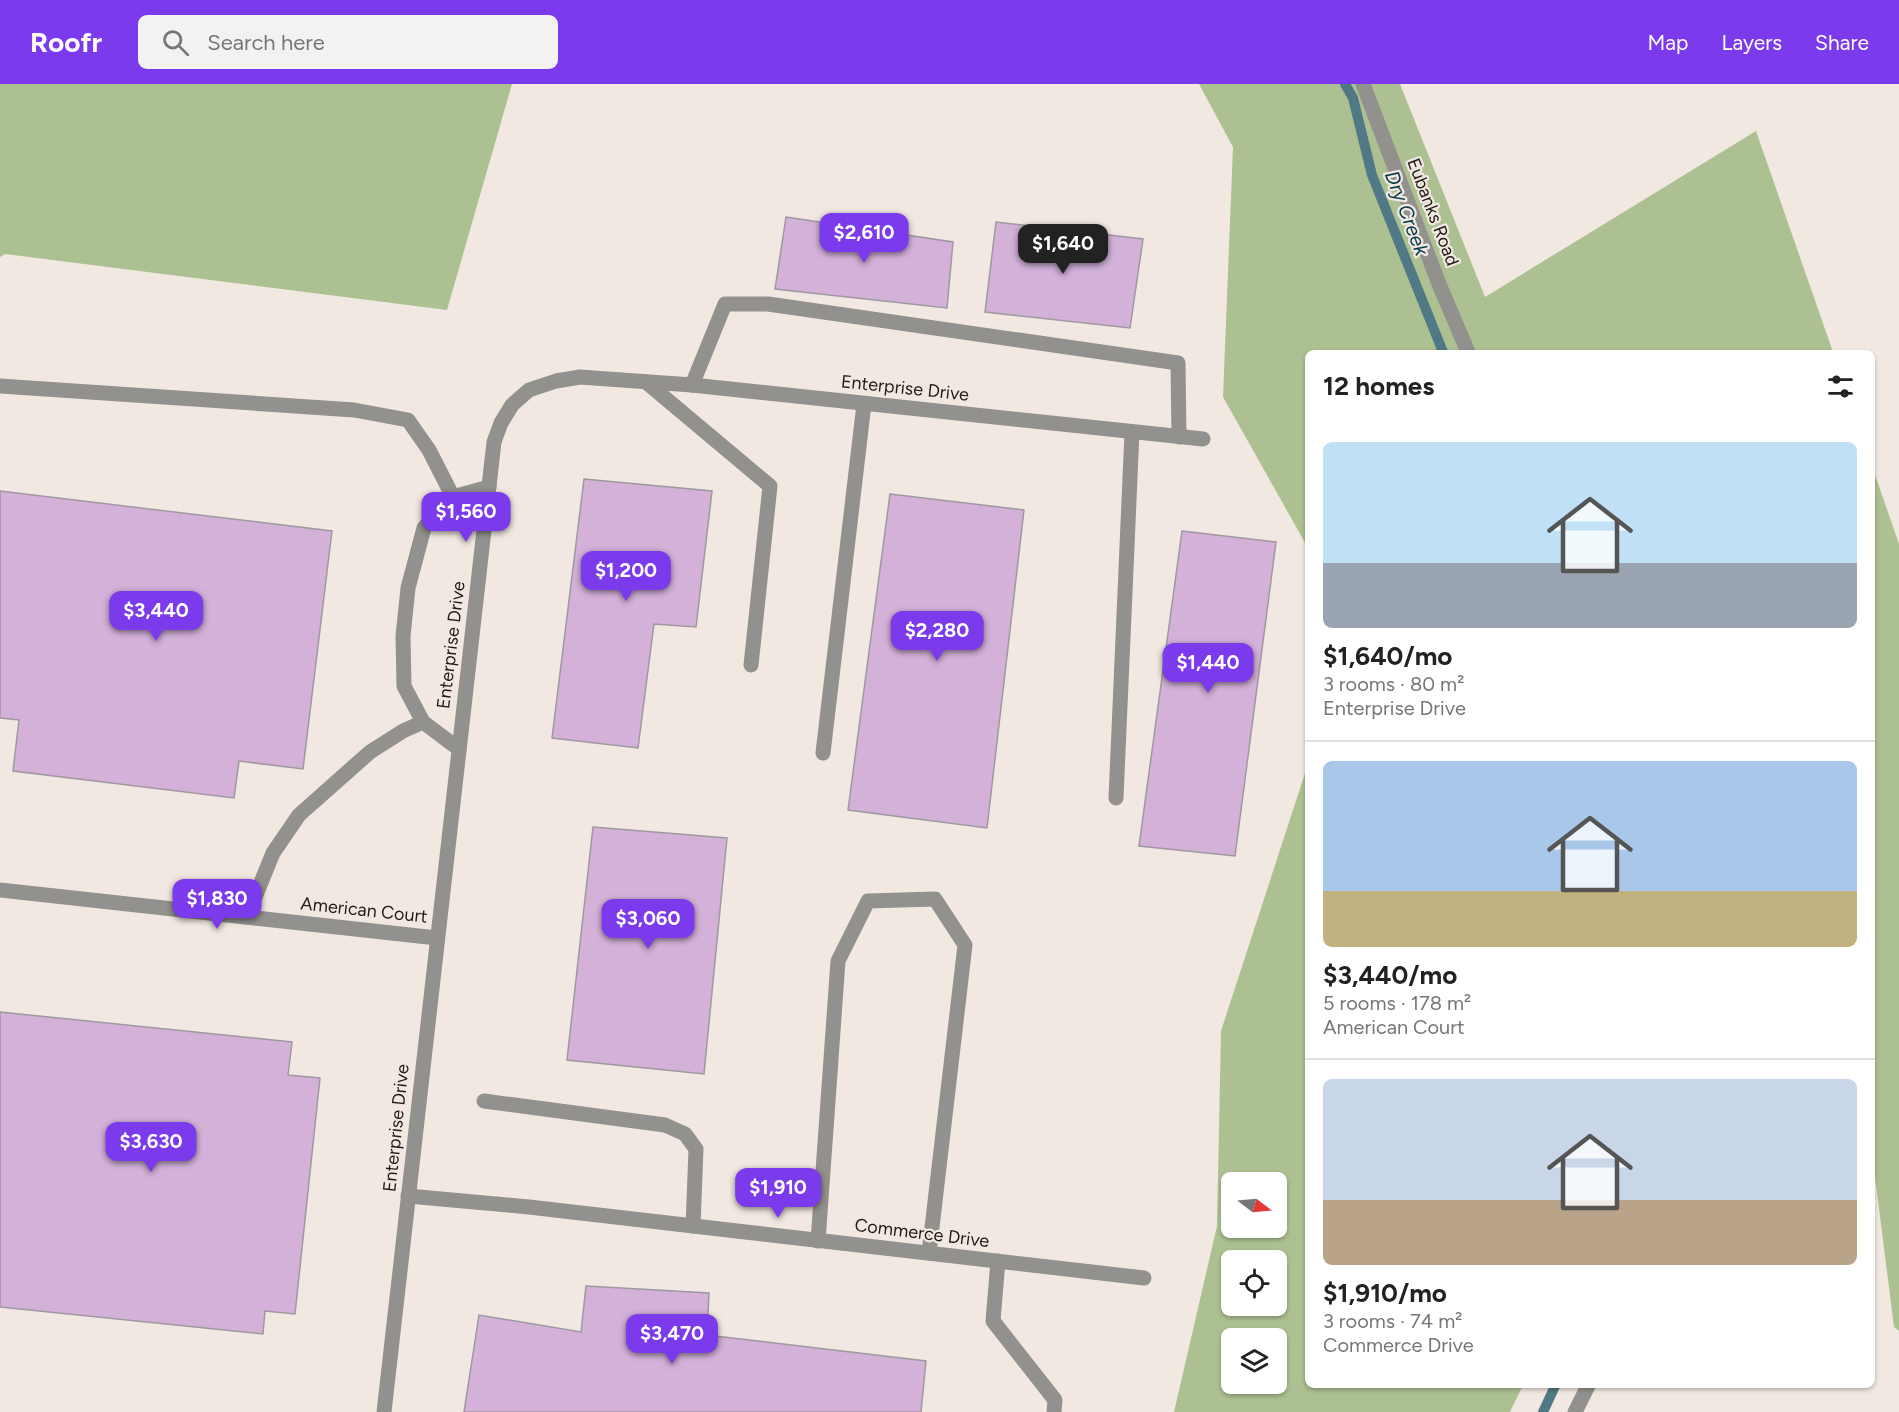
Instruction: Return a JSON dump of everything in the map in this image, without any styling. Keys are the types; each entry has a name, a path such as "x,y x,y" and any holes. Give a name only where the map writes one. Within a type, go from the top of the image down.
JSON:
{"street":[{"name":"Eubanks Road","path":"1363,84 1439,284 1467,350"},
{"path":"692,385 725,304 768,304 1178,363 1179,437"},
{"name":"Enterprise Drive","path":"384,1412 494,442 501,423 512,405 529,390 556,381 579,377 692,385 1203,439"},
{"path":"646,382 770,486 751,665"},
{"path":"0,386 354,410 408,420 429,450 453,497"},
{"path":"823,753 864,404"},
{"path":"1116,798 1132,432"},
{"path":"459,749 423,722 404,686 403,636 408,588 424,528 449,498 489,487"},
{"path":"247,917 273,853 299,815 370,752 403,731 423,722"},
{"name":"American Court","path":"0,890 437,938"},
{"path":"818,1240 838,961 868,901 935,899 965,945 929,1253"},
{"path":"484,1101 665,1125 686,1134 696,1149 693,1226"},
{"name":"Commerce Drive","path":"408,1196 529,1207 1144,1278"},
{"path":"998,1261 993,1321 1055,1400 1053,1412"},
{"path":"1575,1412 1586,1388"}],"green space":[{"path":"0,84 512,84 447,310 5,254 0,257"},
{"path":"1199,84 1400,84 1485,297 1756,131 1832,350 1305,350 1305,543 1223,397 1233,147"},
{"path":"1875,475 1899,544 1899,1331 1894,1327 1875,1177"},
{"path":"1305,773 1305,1388 1522,1388 1510,1412 1174,1412 1217,1226 1221,1031"}],"building":[{"path":"786,217 953,242 947,308 775,289"},
{"path":"996,222 1143,239 1130,328 985,312"},
{"path":"584,479 712,491 696,627 654,624 638,748 552,738"},
{"path":"0,491 332,531 303,769 239,761 234,798 13,771 19,720 0,718"},
{"path":"890,494 1024,510 987,828 848,810"},
{"path":"1182,531 1276,542 1235,856 1139,846"},
{"path":"593,827 727,838 704,1074 567,1060"},
{"path":"0,1012 292,1042 288,1075 320,1078 295,1314 265,1311 263,1334 0,1307"},
{"path":"586,1286 709,1293 707,1335 926,1361 921,1412 464,1412 479,1315 581,1332"}],"waterway":[{"name":"Dry Creek","path":"1345,84 1353,98 1372,175 1442,350"},
{"name":"Dry Creek","path":"1543,1412 1554,1388"}]}
